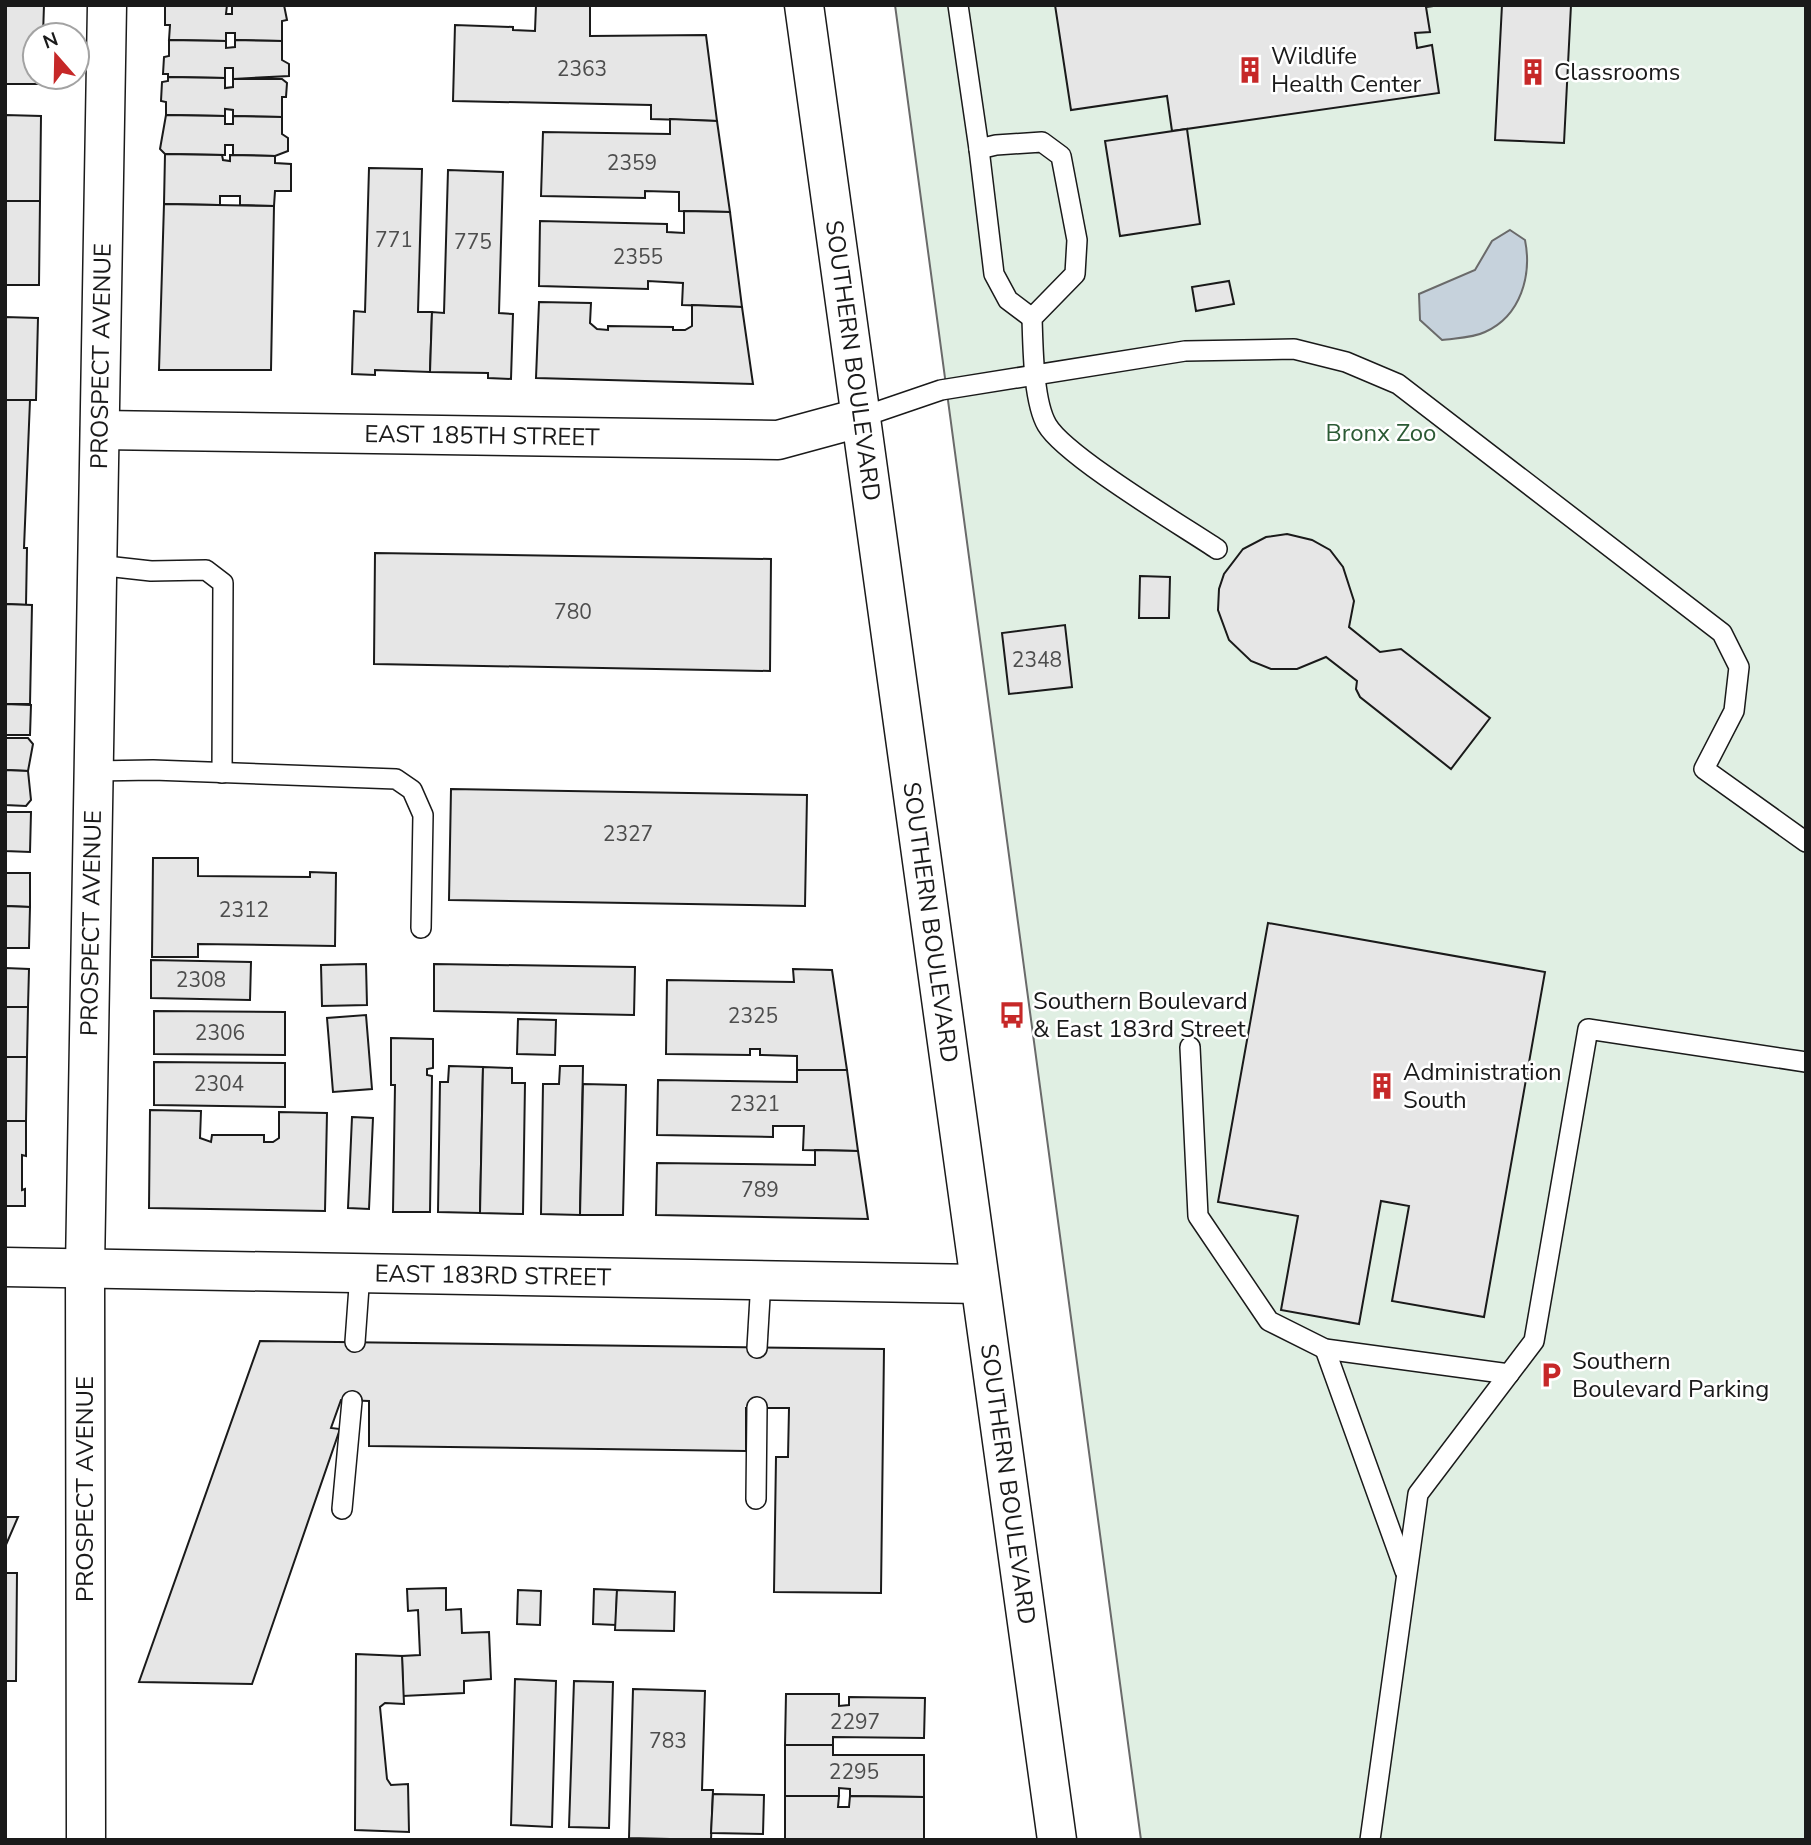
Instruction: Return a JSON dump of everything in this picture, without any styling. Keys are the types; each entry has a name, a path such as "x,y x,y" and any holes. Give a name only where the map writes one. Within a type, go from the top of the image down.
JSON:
{"street":[{"name":"PROSPECT AVENUE","path":"86,1840 85,1268 107,5"},
{"name":"SOUTHERN BOULEVARD","path":"804,5 1057,1840"},
{"name":"EAST 185TH STREET","path":"100,430 778,440 859,418"},
{"name":"EAST 183RD STREET","path":"5,1266 979,1284"}],"lane":[{"path":"958,5 994,274 1008,300 1031,318 1035,375 1047,425 1079,456 1217,550"},
{"path":"979,149 1042,142 1061,156 1077,240 1075,274 1031,318"},
{"path":"859,418 941,390 1185,351 1294,349 1346,362 1398,384 1722,633 1739,667 1734,711 1704,769 1806,842"},
{"path":"97,565 151,571 206,570 223,583 222,772"},
{"path":"94,771 222,772 396,779 412,790 423,815 421,928"},
{"path":"1367,1838 1418,1494 1534,1341 1588,1029 1806,1062"},
{"path":"1190,1047 1198,1216 1269,1321 1325,1349 1509,1374"},
{"path":"355,1342 359,1273"},
{"path":"758,1348 761,1280"},
{"path":"1325,1349 1407,1576"},
{"path":"342,1509 352,1401"},
{"path":"756,1499 757,1407"}],"green space":[{"name":"Bronx Zoo","path":"895,5 1806,5 1806,1840 1141,1840"}],"shaded area":[{"path":"1510,230 1525,240 1527,253 1525,280 1515,305 1497,325 1485,332 1470,337 1442,340 1420,320 1419,294 1475,270 1492,241"}],"building":[{"path":"5,5 44,5 43,21 21,21 21,84 5,84"},
{"path":"227,5 226,14 232,14 232,5 284,5 287,20 282,21 282,41 235,40 235,33 226,33 226,41 169,40 170,25 165,25 165,6"},
{"path":"536,5 590,5 590,36 706,35 717,121 651,119 651,105 453,101 455,25 513,27 513,30 535,31"},
{"name":"Wildlife Health Center","path":"1055,5 1441,5 1426,7 1430,32 1415,33 1417,48 1432,45 1439,93 1172,131 1167,96 1071,110"},
{"name":"Classrooms","path":"1502,5 1571,5 1564,143 1495,140"},
{"path":"169,40 226,41 226,48 235,47 235,40 282,41 282,60 289,64 289,76 233,79 233,68 225,68 225,78 168,77 168,74 163,74 164,57 169,56"},
{"path":"168,77 225,78 225,88 233,87 233,79 282,79 287,83 286,97 282,97 282,117 233,116 233,110 225,109 225,116 166,115 166,102 161,101 162,82 168,81"},
{"path":"5,115 41,116 40,201 5,201"},
{"path":"166,115 225,116 225,124 233,124 233,116 282,117 282,134 288,138 288,151 275,156 233,155 233,145 225,145 225,155 165,154 160,149"},
{"path":"670,119 717,121 730,212 679,211 679,192 645,191 645,198 541,196 543,132 670,134"},
{"path":"1187,129 1200,224 1120,236 1105,141"},
{"path":"165,154 222,155 223,160 230,161 230,155 275,156 275,163 291,164 291,191 275,191 274,206 240,205 240,196 220,196 220,205 164,204"},
{"path":"369,168 422,169 418,312 432,312 430,372 375,370 375,375 352,374 354,311 365,312"},
{"path":"448,170 503,172 499,313 513,314 511,379 488,378 488,373 430,372 432,312 444,313"},
{"path":"5,201 40,201 39,285 5,285"},
{"path":"164,204 274,206 271,370 159,370"},
{"path":"684,211 730,212 742,307 682,305 683,283 648,281 648,289 539,286 540,221 667,224 667,232 684,233"},
{"path":"1229,281 1234,304 1196,311 1192,287"},
{"path":"539,302 591,303 590,323 597,329 608,330 608,326 673,327 673,330 685,330 692,326 692,305 742,307 753,384 536,378"},
{"path":"5,317 38,318 36,400 5,400"},
{"path":"5,400 30,400 24,548 27,548 26,605 5,604"},
{"path":"1287,534 1312,540 1330,550 1343,567 1354,601 1349,627 1380,652 1401,649 1490,718 1451,769 1360,697 1356,689 1357,681 1326,657 1297,669 1271,669 1251,661 1229,640 1218,610 1219,589 1224,574 1243,549 1266,537"},
{"path":"375,553 771,559 770,671 374,664"},
{"path":"1140,576 1170,577 1169,618 1139,618"},
{"path":"5,604 32,605 30,704 5,704"},
{"path":"1065,625 1072,687 1009,694 1002,633"},
{"path":"5,704 31,705 30,735 5,735"},
{"path":"5,738 28,738 33,744 28,771 5,770"},
{"path":"5,770 28,771 31,800 26,806 5,805"},
{"path":"451,789 807,795 805,906 449,900"},
{"path":"5,812 31,812 30,852 5,851"},
{"path":"153,858 198,858 198,876 310,877 310,872 336,873 335,946 198,944 198,957 152,957"},
{"path":"5,873 30,873 30,907 5,906"},
{"path":"5,906 30,907 29,948 5,948"},
{"name":"Administration South","path":"1268,923 1545,972 1484,1317 1392,1301 1409,1206 1381,1201 1359,1324 1281,1310 1298,1216 1218,1202"},
{"path":"151,960 251,962 250,1000 151,998"},
{"path":"366,964 367,1005 322,1006 321,965"},
{"path":"434,964 635,967 634,1015 434,1011"},
{"path":"5,968 29,969 28,1007 5,1007"},
{"path":"793,969 832,970 847,1070 797,1070 797,1056 760,1055 760,1049 750,1049 750,1055 666,1054 667,980 794,982"},
{"path":"5,1007 28,1007 27,1057 5,1057"},
{"path":"154,1011 285,1012 285,1055 154,1054"},
{"path":"366,1015 372,1089 333,1092 327,1018"},
{"path":"518,1019 556,1020 555,1055 517,1054"},
{"path":"391,1038 433,1039 433,1068 427,1069 427,1075 432,1076 430,1212 393,1212 395,1085 391,1085"},
{"path":"5,1057 27,1057 26,1121 5,1121"},
{"path":"154,1062 285,1063 285,1107 154,1105"},
{"path":"449,1066 483,1067 480,1213 438,1212 440,1082 448,1082"},
{"path":"560,1066 583,1066 580,1215 541,1214 543,1084 559,1084"},
{"path":"483,1067 512,1068 512,1083 525,1083 523,1214 480,1213"},
{"path":"797,1070 847,1070 858,1151 803,1150 804,1126 773,1126 773,1137 657,1135 658,1080 797,1082"},
{"path":"583,1084 626,1085 623,1215 580,1215"},
{"path":"150,1110 201,1111 200,1138 211,1142 212,1135 264,1135 264,1142 273,1142 279,1138 279,1112 327,1113 325,1211 149,1208"},
{"path":"352,1117 373,1118 369,1209 348,1208"},
{"path":"5,1121 26,1121 26,1156 22,1155 25,1206 5,1206"},
{"path":"815,1150 858,1151 868,1219 656,1215 657,1163 815,1165"},
{"path":"260,1341 884,1349 881,1593 774,1592 776,1457 788,1457 789,1408 746,1408 746,1451 369,1446 369,1401 341,1400 331,1428 340,1429 252,1684 139,1682"},
{"path":"5,1517 18,1517 5,1547"},
{"path":"5,1573 17,1573 16,1681 5,1681"},
{"path":"446,1588 446,1610 461,1609 462,1633 489,1632 491,1679 464,1681 464,1693 403,1696 402,1656 420,1655 418,1610 408,1611 407,1589"},
{"path":"594,1589 617,1590 616,1625 593,1624"},
{"path":"518,1590 541,1591 540,1625 517,1624"},
{"path":"617,1590 675,1592 674,1631 615,1630"},
{"path":"356,1654 402,1656 404,1704 385,1703 380,1707 387,1779 391,1785 408,1784 409,1832 355,1830"},
{"path":"515,1679 556,1681 552,1827 511,1825"},
{"path":"574,1681 613,1682 609,1828 569,1827"},
{"path":"633,1689 705,1691 702,1790 713,1790 711,1840 629,1838"},
{"path":"786,1694 839,1694 839,1706 849,1705 849,1697 925,1698 924,1738 833,1737 833,1745 785,1745"},
{"path":"785,1745 833,1745 833,1755 924,1755 924,1797 850,1796 850,1789 839,1788 839,1796 785,1796"},
{"path":"713,1794 764,1795 763,1834 711,1833"},
{"path":"785,1796 839,1796 838,1807 849,1807 850,1796 924,1797 924,1840 785,1840"}],"place":[{"name":"Wildlife Health Center","path":"1250,70"},
{"name":"Classrooms","path":"1533,72"},
{"name":"Southern Boulevard & East 183rd Street","path":"1012,1015"},
{"name":"Administration South","path":"1382,1086"},
{"name":"Southern Boulevard Parking","path":"1551,1375"}]}
